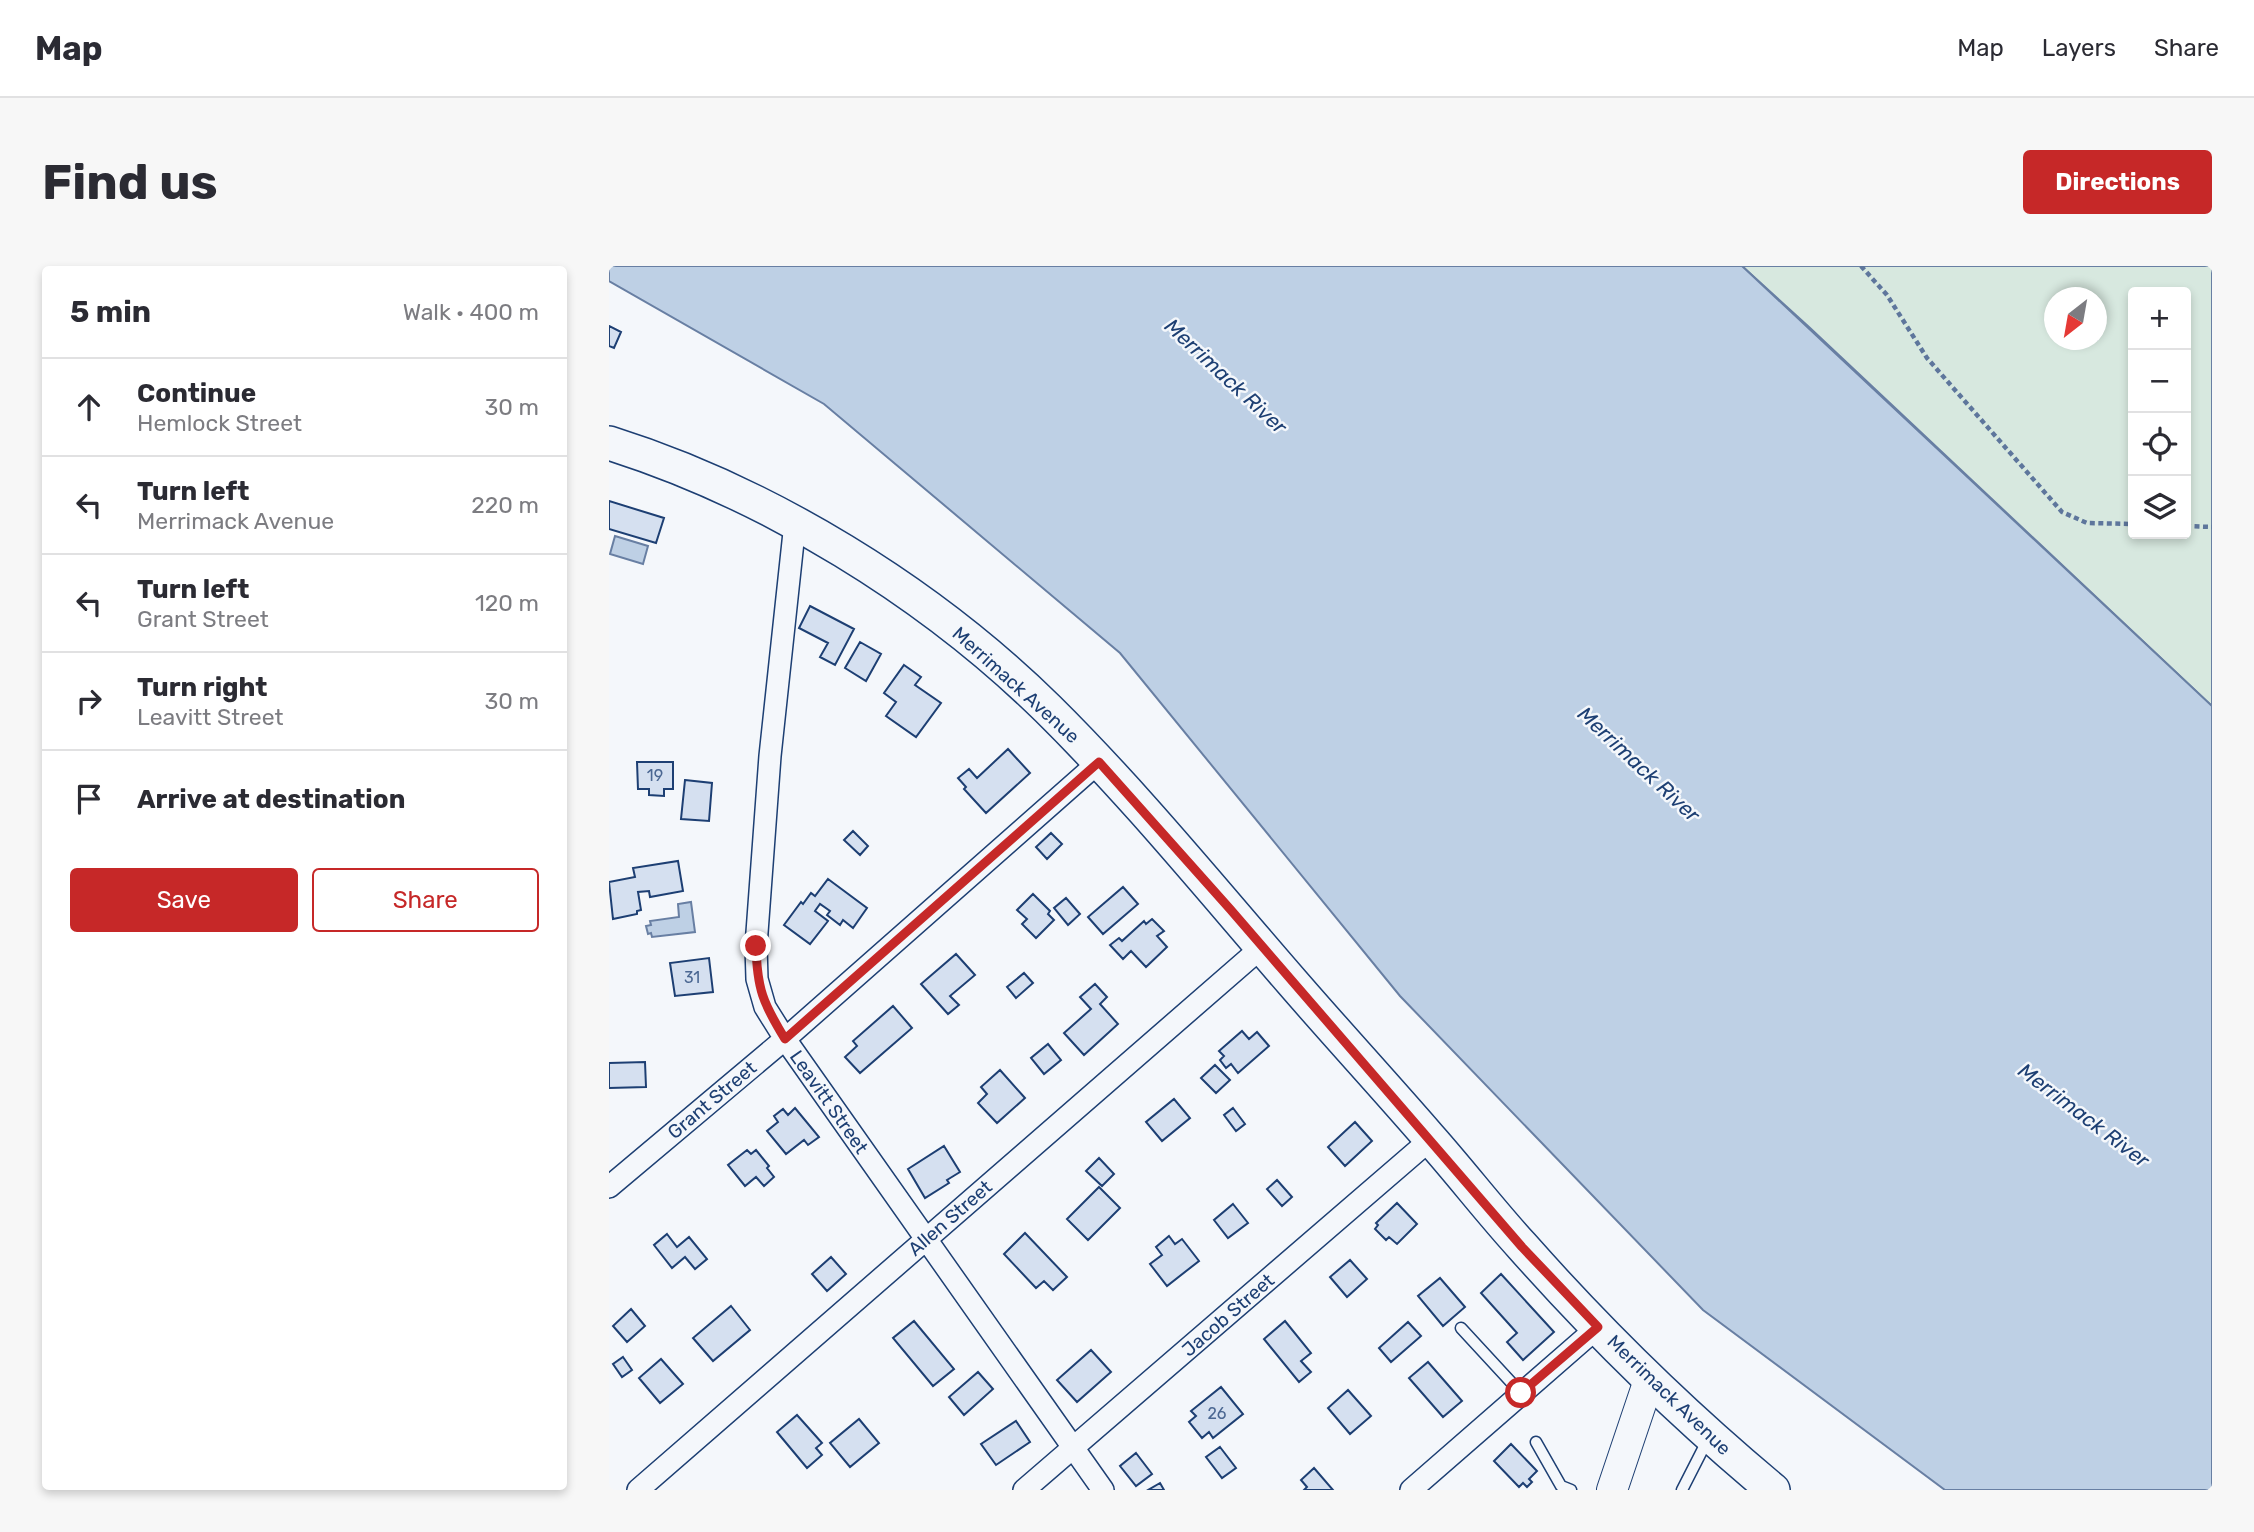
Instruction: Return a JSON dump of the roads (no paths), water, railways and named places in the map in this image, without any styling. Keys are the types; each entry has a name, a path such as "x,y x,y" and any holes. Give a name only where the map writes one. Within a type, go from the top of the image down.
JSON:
{"main road":[{"name":"Merrimack Avenue","path":"609,443 717,485 795,523 933,611 1046,707 1099,762 1431,1139 1522,1247 1649,1380 1773,1490"}],"street":[{"name":"Leavitt Street","path":"795,523 770,756 756,946 757,979 765,1007 1103,1490"},
{"name":"Grant Street","path":"609,1187 785,1039 1099,762"},
{"name":"Allen Street","path":"638,1490 1262,947"},
{"name":"Jacob Street","path":"1024,1490 1431,1139"},
{"path":"1411,1490 1598,1327"},
{"path":"1612,1490 1649,1380"}],"lane":[{"path":"1461,1328 1521,1393"},
{"path":"1682,1490 1709,1436"},
{"path":"1536,1442 1561,1486 1571,1490"}],"water":[{"name":"Merrimack River","path":"609,266 1742,266 2212,706 2212,1490 1945,1490 1703,1310 1400,996 1120,653 824,404 609,281"},
{"path":"615,536 648,546 643,564 610,554"},
{"path":"691,902 695,932 652,937 651,933 648,934 646,926 651,925 650,921 679,917 678,904"}]}
